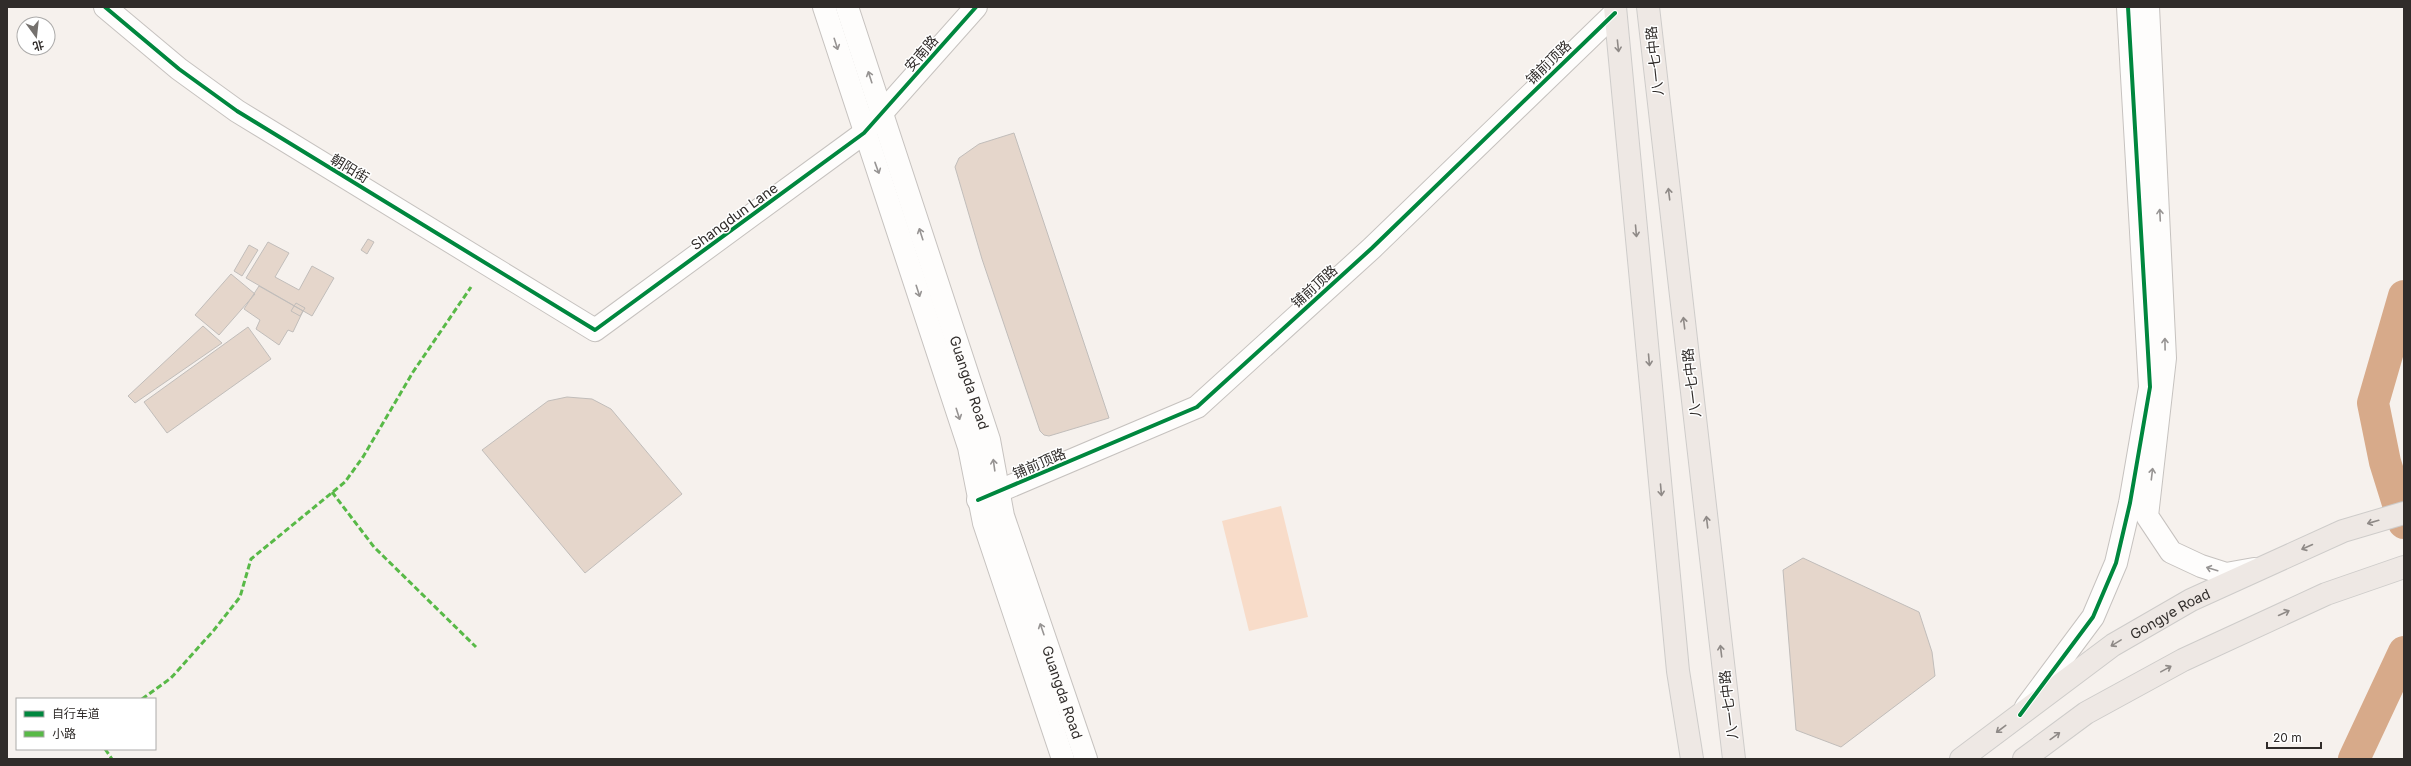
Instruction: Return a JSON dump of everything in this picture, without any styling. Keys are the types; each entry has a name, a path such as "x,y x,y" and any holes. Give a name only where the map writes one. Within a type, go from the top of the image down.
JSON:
{"main road":[{"name":"八一七中路","path":"1648,7 1734,759"},
{"path":"1615,10 1678,671 1692,759"},
{"name":"Gongye Road","path":"1961,759 2113,645 2191,600 2343,531 2404,513"},
{"path":"2024,759 2086,713 2183,660 2326,594 2396,569"}],"street":[{"name":"朝阳街","path":"105,7 179,69 237,110 595,330"},
{"name":"Guangda Road","path":"824,7 864,133 884,188 969,447 1086,759"},
{"name":"Guangda Road","path":"847,7 988,440 988,497 1063,759"},
{"name":"安南路","path":"882,114 976,7"},
{"path":"2020,715 2093,617 2116,563 2130,503 2150,387 2128,7"},
{"path":"2148,7 2165,358 2147,516 2171,552 2201,566 2226,574 2263,567"},
{"name":"铺前顶路","path":"988,497 1197,407 1372,248 1615,10"},
{"name":"Shangdun Lane","path":"595,330 864,133 882,114"}],"shaded area":[{"path":"1281,506 1308,617 1249,631 1222,521"}],"building":[{"path":"1014,133 1109,418 1049,436 1044,435 1040,431 982,259 955,167 959,158 979,144"},
{"path":"368,239 374,242 367,254 361,250"},
{"path":"268,242 289,253 275,277 299,290 312,266 334,278 312,316 246,278"},
{"path":"249,245 258,250 242,276 234,271"},
{"path":"231,274 255,294 219,335 195,315"},
{"path":"259,286 303,311 293,332 288,330 279,345 256,329 260,320 244,309"},
{"path":"296,303 305,308 300,316 291,311"},
{"path":"203,326 222,343 135,403 128,396"},
{"path":"248,327 271,359 167,433 144,402"},
{"path":"567,397 592,399 611,409 682,494 585,573 482,450 548,401"},
{"path":"1803,558 1919,612 1932,652 1935,676 1841,747 1796,730 1783,570"}],"waterway":[{"path":"2404,296 2373,403 2385,462 2404,523"},
{"path":"2354,759 2404,652"}],"marked path":[{"path":"143,698 171,678 214,630 240,597 251,559 345,482 363,457 413,372 471,287"},
{"path":"332,492 374,547 476,647"},
{"path":"106,750 112,759"}],"cycle path":[{"path":"105,7 179,69 237,111 595,330 864,133 976,7"},
{"path":"2020,715 2093,617 2116,563 2130,503 2150,387 2128,7"},
{"path":"978,500 1197,407 1372,248 1615,13"}]}
